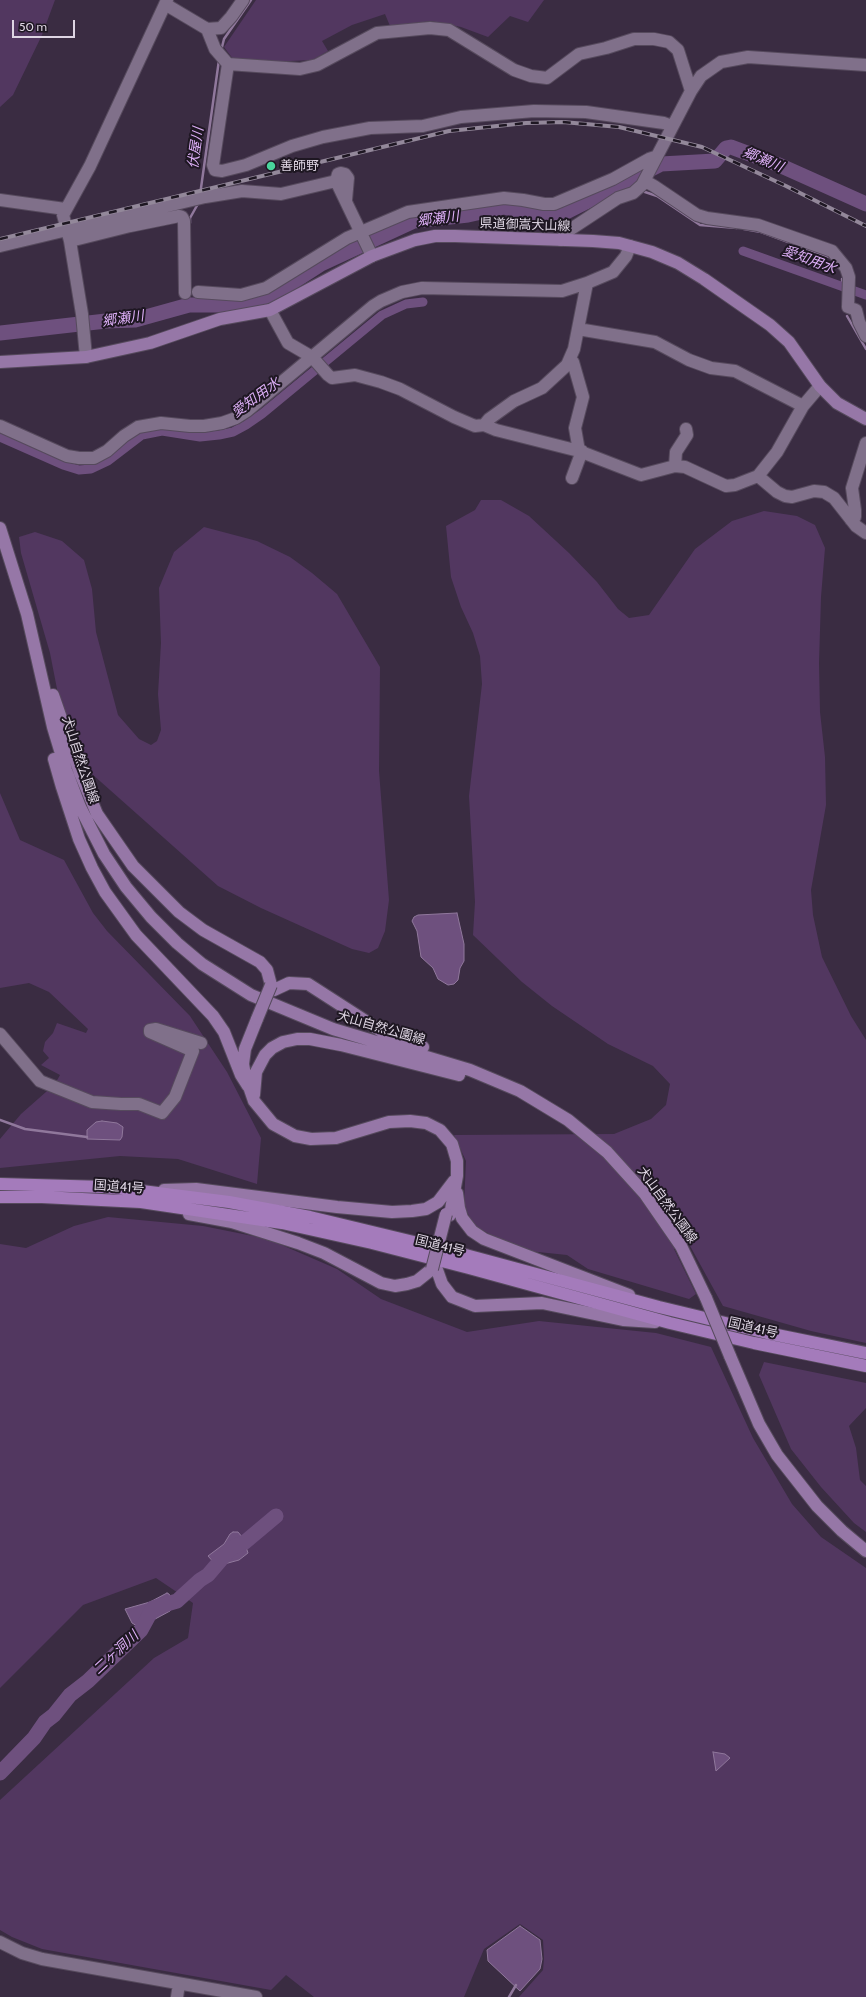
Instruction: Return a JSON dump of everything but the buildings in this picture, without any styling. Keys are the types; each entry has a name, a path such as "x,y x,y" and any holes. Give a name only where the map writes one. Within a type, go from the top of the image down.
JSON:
{"highway":[{"name":"国道41号","path":"0,1184 105,1187 142,1196 282,1223 372,1243 670,1323 754,1343 866,1366"},
{"name":"国道41号","path":"0,1197 142,1196 229,1202 310,1217 447,1250 659,1307 767,1333 866,1353"}],"main road":[{"name":"県道御嵩犬山線","path":"0,362 86,357 150,343 220,319 270,310 371,253 415,240 435,236 593,241 630,246 652,252 678,263 770,325 789,342 820,386 837,403 866,419"},
{"name":"犬山自然公園線","path":"0,528 25,606 39,668 66,770 80,808 104,854 126,887 151,917 177,943 224,979 251,995 333,1029 470,1070 520,1091 568,1120 607,1152 626,1171 645,1194 681,1246 706,1298 756,1417 777,1455 817,1506 842,1531 866,1551"},
{"path":"34,645 36,682 62,787 77,833 92,868 113,904 136,935 213,1016 224,1032 241,1075 248,1086"},
{"path":"39,668 53,694 80,773 97,814 116,844 133,866 179,912 204,930 260,962 267,970 272,987 245,1049 243,1064 248,1086 254,1101 273,1124 295,1136 311,1139 336,1138 389,1122 410,1121 426,1123 440,1130 452,1144 457,1161 458,1208 462,1218 472,1231 484,1239 659,1307"},
{"path":"272,987 288,983 308,984 394,1037 467,1062 498,1077 520,1091"},
{"path":"254,1101 256,1072 265,1055 272,1048 283,1042 297,1039 310,1039 378,1053 455,1074 488,1085 520,1091"},
{"path":"142,1196 196,1189 337,1207 392,1212 412,1211 426,1209 438,1202 447,1192 457,1176"},
{"path":"142,1196 199,1217 232,1222 277,1235 324,1253 381,1283 395,1286 417,1281 434,1268 457,1176"},
{"path":"434,1268 442,1284 452,1296 475,1306 542,1304 623,1320 670,1323"}],"street":[{"path":"86,357 85,333 69,236 63,220 65,209 90,166 166,2 207,28 221,28 243,0"},
{"path":"207,28 215,49 228,64 300,69 317,65 377,33 430,28 449,30 514,70 531,76 547,78 579,54 606,48 634,39 654,39 668,42 678,50 691,91"},
{"path":"640,186 691,91 701,76 721,62 748,57 866,65"},
{"path":"228,64 213,165 215,170 222,171 246,165 292,146 323,137 370,128 423,126 461,117 534,111 586,112 672,126"},
{"path":"198,292 241,295 266,288 361,230 408,212 494,199 514,198 544,204 554,204 613,179 649,159 654,159"},
{"path":"69,236 199,199 242,191 281,194 336,181 371,253"},
{"path":"561,240 568,231 618,198 640,186 654,186 702,217 758,224 832,251 846,268 857,308 859,322 866,336"},
{"path":"0,200 65,209"},
{"path":"0,246 130,226 179,216 182,217 184,221 185,292"},
{"path":"0,426 66,456 94,458 138,427 161,422 190,426 204,426 222,423 236,418 247,411 381,301 402,292 422,288 562,291 587,283 613,272 624,260 630,246"},
{"path":"484,426 489,420 514,401 542,388 570,360 587,283"},
{"path":"270,310 288,343 312,357 332,378 355,375 381,382 400,389 454,417 475,426 484,426 580,451 641,475 675,466 696,470 726,486 735,485 758,476 777,452 803,406 820,386"},
{"path":"578,329 655,342 689,360 710,368 735,371 803,406"},
{"path":"570,360 583,397 575,428 580,451 572,478"},
{"path":"675,466 676,452 687,435 686,429"},
{"path":"851,520 854,517 855,510 852,488 866,443"},
{"path":"758,476 777,492 785,496 792,497 814,491 824,492 834,498 856,526 866,533"},
{"path":"0,1034 40,1081 92,1102 139,1104 162,1113 175,1097 193,1051 150,1032 150,1030 156,1029 201,1043"},
{"path":"0,1942 22,1953 42,1959 256,1997"},
{"path":"177,1997 180,1984"}],"shaded area":[{"path":"0,0 55,0 42,35 13,95 0,107"},
{"path":"256,0 544,0 528,22 510,16 488,37 461,27 431,21 390,26 385,14 352,25 322,41 328,51 312,60 268,62 233,59 224,47"},
{"path":"481,500 501,500 529,516 569,553 597,582 618,609 629,618 649,615 695,549 732,521 764,511 797,516 815,525 825,548 821,597 819,663 820,712 825,757 826,805 811,890 813,915 822,957 851,1016 866,1040 866,1343 811,1331 723,1306 689,1244 674,1249 696,1294 689,1299 588,1269 567,1255 519,1250 473,1225 464,1205 466,1161 454,1135 614,1134 651,1119 666,1105 670,1084 653,1066 608,1044 552,1006 522,982 473,935 475,902 469,796 482,684 480,656 473,633 461,607 451,577 446,526 475,510"},
{"path":"204,527 257,541 290,557 312,573 337,594 380,667 379,771 389,900 385,931 378,948 369,953 352,949 261,908 218,886 92,774 76,743 58,694 50,653 21,553 19,537 35,532 62,541 84,560 92,589 96,632 118,715 139,739 151,745 157,741 161,730 158,694 161,643 159,588 174,552"},
{"path":"0,793 20,840 64,860 93,913 107,931 190,1016 227,1072 261,1138 257,1184 178,1159 120,1156 0,1168 0,1139 21,1114 55,1084 60,1075 41,1065 49,1058 43,1051 45,1042 53,1033 57,1023 86,1033 88,1029 49,992 29,983 0,988"},
{"path":"457,913 464,944 464,961 460,968 458,980 454,984 448,985 438,979 433,968 421,957 417,931 412,921 414,917 418,915"},
{"path":"102,1121 117,1123 123,1127 122,1137 120,1140 87,1139 87,1130 96,1122"},
{"path":"108,1217 203,1226 268,1239 337,1269 381,1299 467,1332 539,1321 656,1333 711,1347 753,1438 792,1504 821,1537 866,1568 866,1997 519,1997 543,1970 544,1959 543,1940 520,1924 484,1949 464,1997 314,1997 286,1975 271,1990 42,1949 12,1937 0,1930 0,1800 154,1658 188,1638 193,1603 156,1578 83,1605 0,1688 0,1244 26,1248 74,1226"},
{"path":"764,1362 866,1383 866,1408 849,1426 856,1448 860,1480 866,1486 866,1532 854,1523 821,1487 791,1449 759,1375"},
{"path":"233,1532 238,1532 243,1538 248,1553 239,1560 217,1566 208,1556 224,1544"},
{"path":"167,1593 174,1603 170,1611 144,1625 137,1626 132,1623 125,1609 150,1602"},
{"path":"713,1752 725,1754 730,1758 716,1771"},
{"path":"520,1926 540,1940 542,1959 540,1969 520,1991 488,1961 487,1950"}],"waterway":[{"name":"伏屋川","path":"221,51 224,39 251,0"},
{"name":"伏屋川","path":"200,195 219,60"},
{"name":"郷瀬川","path":"0,333 106,321 135,320 189,305 241,305 273,295 321,264 414,221 468,215 504,207 540,216 560,215 661,164 715,161 726,148 731,147 779,165 866,204"},
{"path":"625,183 628,187 633,188"},
{"path":"642,191 657,196 700,225 737,228"},
{"name":"伏屋川","path":"190,223 190,218 199,202"},
{"path":"744,229 761,232 832,258"},
{"name":"愛知用水","path":"743,251 866,295"},
{"name":"愛知用水","path":"842,279 843,291"},
{"name":"伏屋川","path":"189,294 189,305"},
{"name":"愛知用水","path":"0,437 63,465 79,470 91,469 108,461 142,435 162,431 200,437 233,432 262,414 382,315 406,304 423,302"},
{"path":"847,316 866,349"},
{"path":"0,1120 25,1129 87,1137"},
{"name":"二ヶ洞川","path":"0,1773 34,1738 45,1722 54,1715 70,1695 88,1681 141,1630 153,1608 177,1601 200,1580 208,1575 231,1548 245,1542 276,1516"},
{"path":"509,1997 516,1985"}],"railway":[{"path":"0,239 449,131 526,123 563,122 619,127 702,147 786,186 866,226"}],"place":[{"name":"善師野","path":"271,166"}]}
